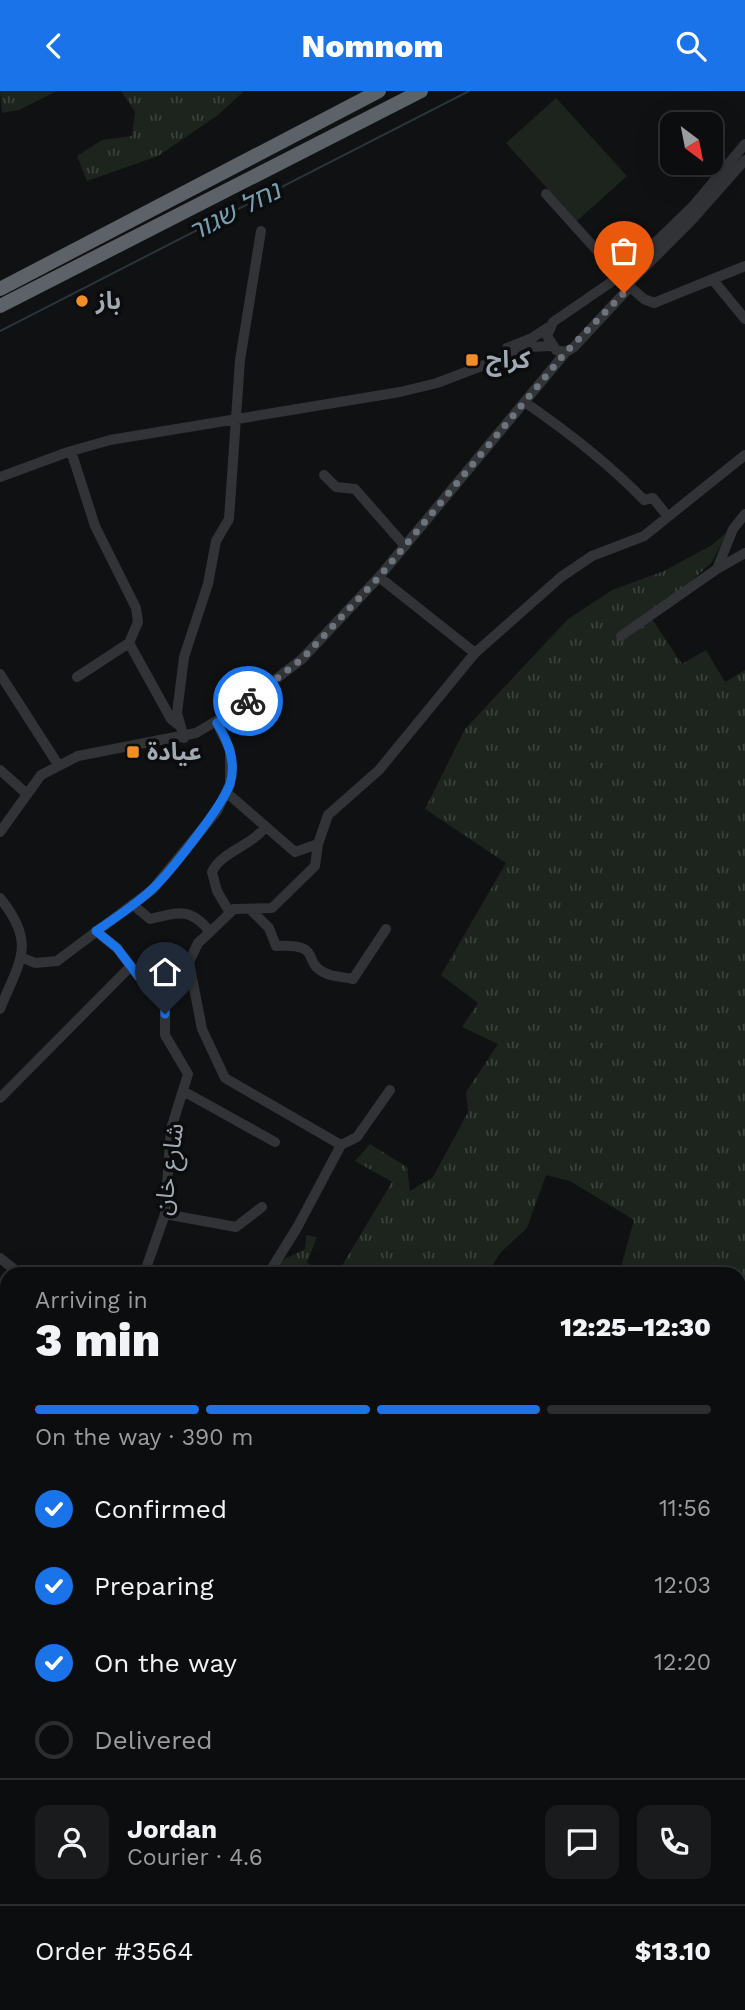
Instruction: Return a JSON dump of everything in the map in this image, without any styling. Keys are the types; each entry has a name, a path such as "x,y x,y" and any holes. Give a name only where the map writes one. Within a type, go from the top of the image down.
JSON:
{"highway":[{"path":"0,289 379,91"},
{"path":"0,306 421,91"}],"street":[{"path":"0,832 41,775 78,756 116,747 184,738 217,723 302,659 379,577 566,352 745,144"},
{"path":"385,393 532,338 625,283 691,222 745,160"},
{"path":"546,194 625,283 649,302 660,301 745,265"},
{"path":"184,738 177,713 184,656 208,584 216,541 229,519 240,360 261,230"},
{"path":"713,280 745,319"},
{"path":"550,326 547,336 551,346 566,352"},
{"path":"0,477 71,451 122,438 437,383 531,347 551,346"},
{"path":"526,403 572,434 644,500 653,498 668,517"},
{"path":"71,451 95,526 136,608 138,622 129,643 77,677"},
{"path":"341,1145 225,1078 202,1029 189,962 198,943 234,909 272,908 315,866 318,844 328,815 379,770 475,653 561,577 592,556 644,536 745,455"},
{"path":"324,475 335,487 355,489 405,546"},
{"path":"717,569 733,529 745,514"},
{"path":"621,636 717,569 745,553"},
{"path":"379,577 475,653"},
{"path":"129,643 171,719 181,726"},
{"path":"0,674 59,766"},
{"path":"21,957 35,963 57,961 152,890 217,811 226,792 232,766 230,750 217,723"},
{"path":"0,770 27,794"},
{"path":"226,792 295,852 318,844"},
{"path":"230,913 217,891 212,872 222,860 258,837 265,827"},
{"path":"0,898 22,929 21,957 0,1009"},
{"path":"133,905 150,919 183,912 199,918 210,932"},
{"path":"250,909 269,928 276,946 298,945 305,948 324,973 352,979 386,929"},
{"name":"شارع خان","path":"96,931 117,948 139,977 165,994 165,1035 188,1073 171,1129 164,1214 146,1267"},
{"path":"0,1098 131,966"},
{"path":"273,1267 311,1204 341,1145 357,1137 390,1090"},
{"path":"183,1091 275,1142"},
{"path":"164,1214 236,1227 262,1206"}],"green space":[{"path":"0,91 57,91 19,110 2,113"},
{"path":"121,91 244,91 218,115 158,156 87,181 77,156 102,140 132,136 135,112"},
{"path":"556,98 627,176 577,221 506,143"},
{"path":"727,532 712,562 673,598 648,613 682,664 706,650 725,682 745,670 745,1267 621,1267 634,1220 570,1181 546,1175 527,1228 501,1252 491,1267 341,1267 392,1182 355,1161 370,1144 407,1167 410,1191 433,1177 468,1112 466,1092 498,1044 462,1027 478,1003 441,975 506,863 425,809 465,729 568,619 612,590 664,571 712,545"},
{"path":"306,1235 317,1237 307,1263 316,1267 274,1267 280,1261 305,1249"}],"waterway":[{"name":"נחל שגור","path":"0,331 469,91"}],"way so far":[{"path":"248,701 302,659 379,577 566,352 580,341 624,293"}],"place":[{"name":"باز","path":"82,301"},
{"name":"كراج","path":"472,360"},
{"name":"عيادة","path":"133,752"}],"route":[{"path":"165,1014 165,994 139,977 117,948 96,931 152,890 217,811 230,784 232,766 230,750 217,723 248,701"}]}
